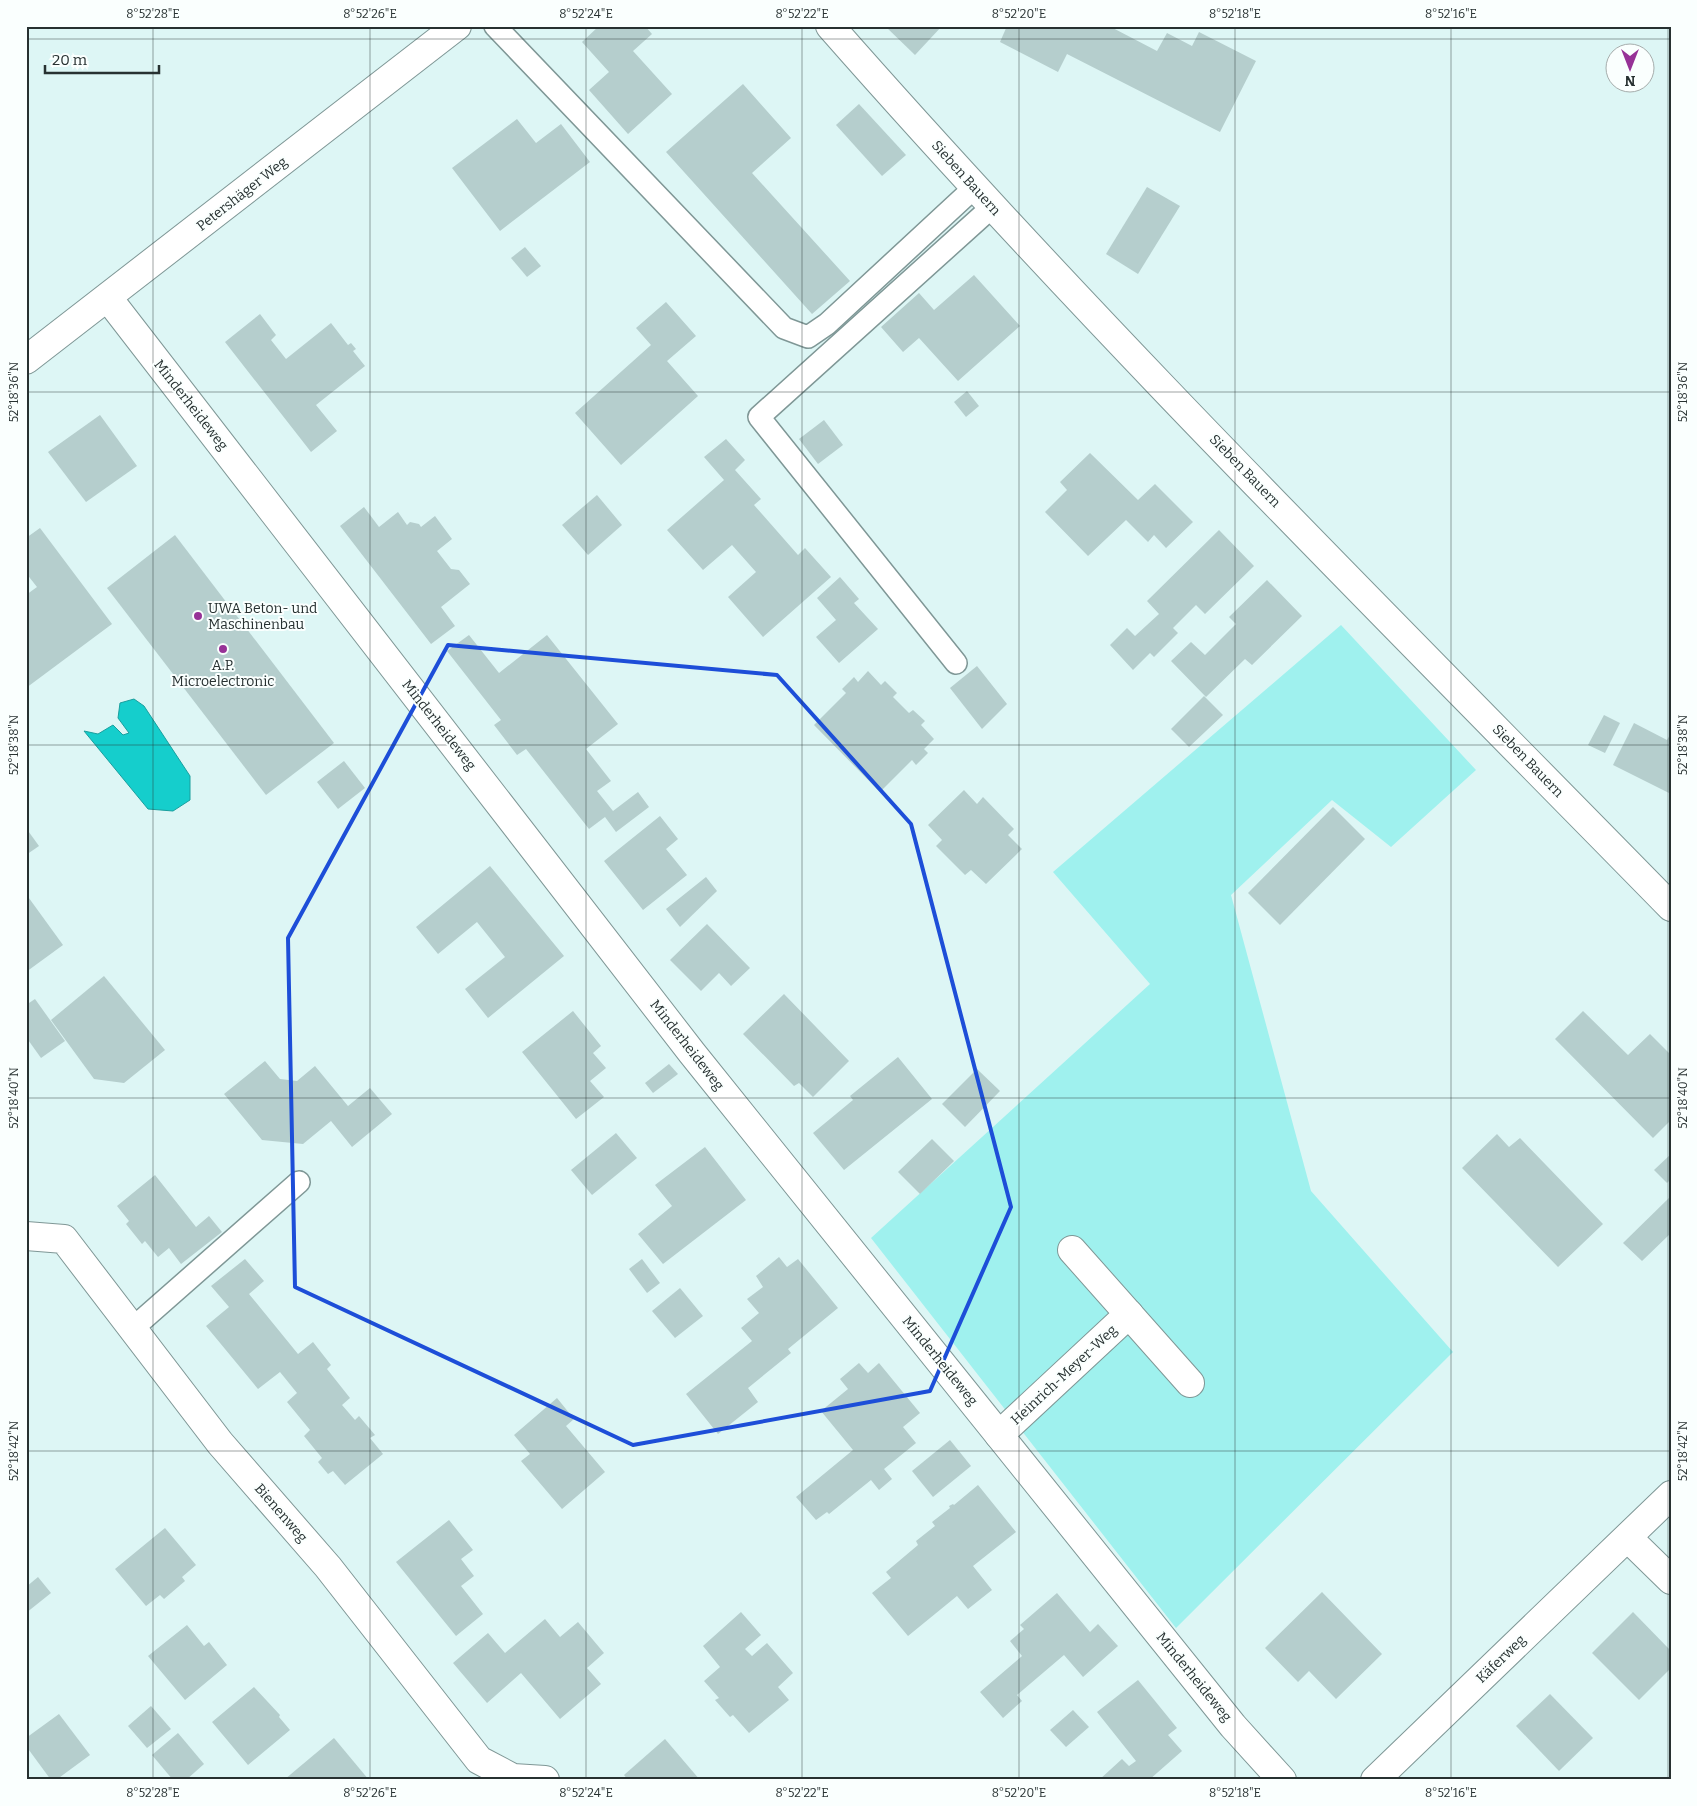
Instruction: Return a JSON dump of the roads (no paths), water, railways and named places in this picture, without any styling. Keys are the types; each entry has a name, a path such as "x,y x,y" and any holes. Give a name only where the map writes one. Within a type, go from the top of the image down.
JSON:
{"street":[{"name":"Petershäger Weg","path":"26,360 457,26"},
{"name":"Sieben Bauern","path":"830,26 983,197 1225,450 1671,907"},
{"name":"Minderheideweg","path":"108,298 692,1053 1233,1726 1282,1780"},
{"name":"Bienenweg","path":"26,1236 64,1240 220,1444 328,1567 479,1760 513,1778 546,1780"},
{"name":"Heinrich-Meyer-Weg","path":"1072,1250 1190,1383"},
{"name":"Heinrich-Meyer-Weg","path":"998,1435 1129,1314"},
{"name":"Käferweg","path":"1375,1780 1671,1495"},
{"path":"1628,1538 1671,1580"}],"lane":[{"path":"495,26 784,328 808,337 827,324 983,197"},
{"path":"956,663 759,417 983,197"},
{"path":"132,1329 299,1182"}],"place":[{"name":"UWA Beton- und Maschinenbau","path":"198,616"},
{"name":"A.P. Microelectronic","path":"223,649"}]}
